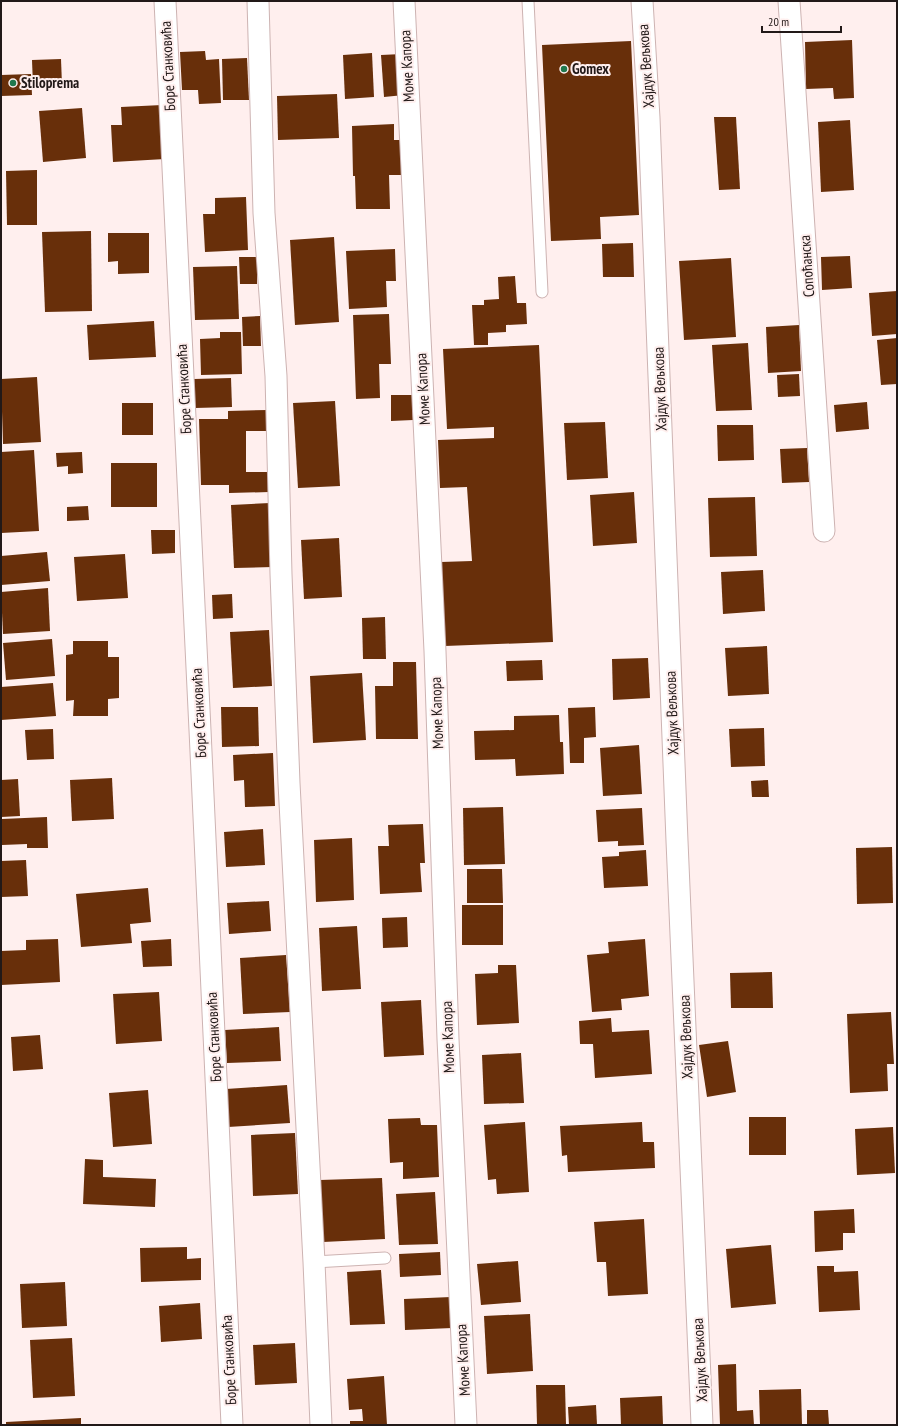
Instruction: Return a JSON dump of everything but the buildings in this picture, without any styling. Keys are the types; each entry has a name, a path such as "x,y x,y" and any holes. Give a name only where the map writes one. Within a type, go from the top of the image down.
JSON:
{"street":[{"name":"Боре Станковића","path":"164,1 232,1425"},
{"path":"258,1 264,213 276,376 281,574 289,790 314,1262 321,1425"},
{"name":"Моме Капора","path":"404,1 435,651 448,1047 466,1425"},
{"name":"Хајдук Вељкова","path":"642,1 649,118 677,841 702,1425"},
{"name":"Сопоћанска","path":"789,1 824,531"}],"lane":[{"path":"528,1 542,292"},
{"path":"314,1262 385,1258"}],"place":[{"name":"Gomex","path":"564,69"},
{"name":"Stiloprema","path":"13,83"}]}
